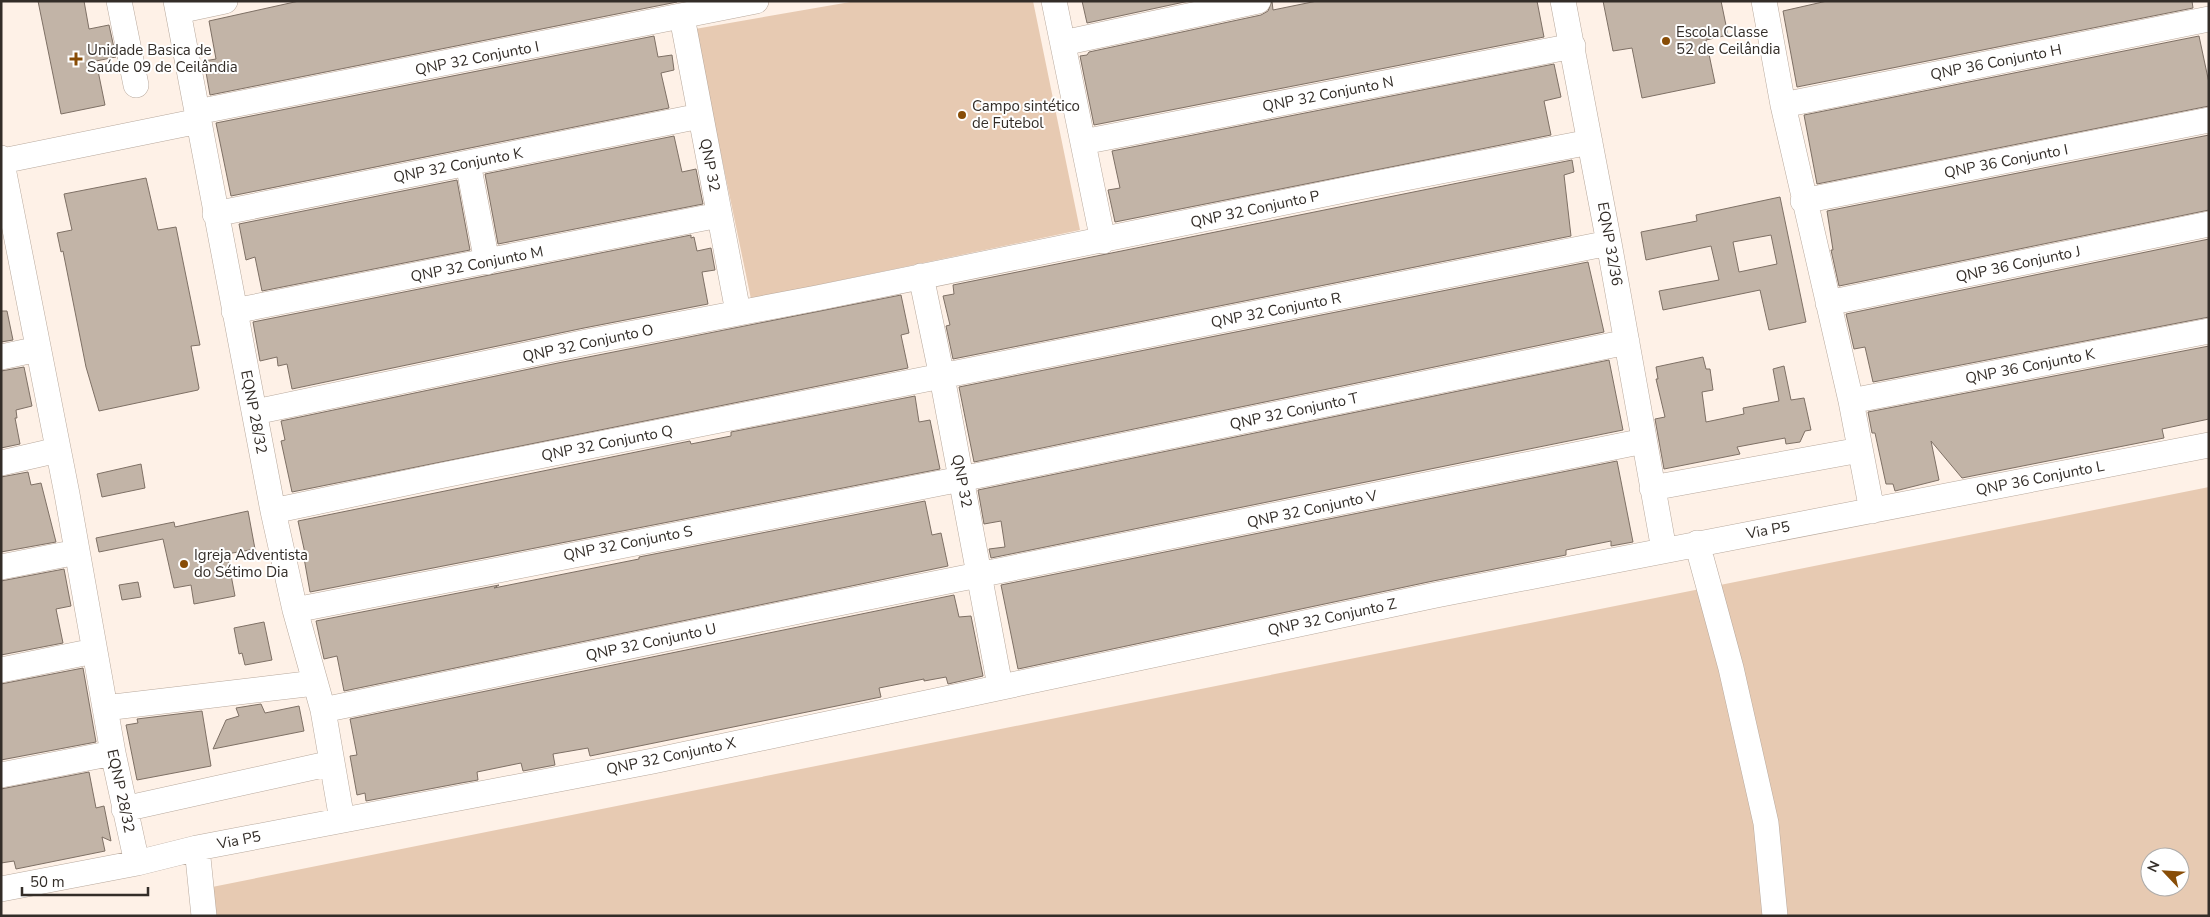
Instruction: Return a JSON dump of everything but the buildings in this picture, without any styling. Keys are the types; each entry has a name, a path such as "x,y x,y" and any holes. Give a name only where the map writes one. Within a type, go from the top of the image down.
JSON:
{"street":[{"path":"119,1 136,85"},
{"path":"177,6 225,1"},
{"name":"QNP 32 Conjunto I","path":"2,160 198,117 756,1"},
{"path":"1054,1 1103,241"},
{"path":"1063,43 1258,1"},
{"name":"EQNP 32/36","path":"1563,1 1610,243 1664,550"},
{"path":"1767,2 1783,105 1851,401 1872,511"},
{"name":"EQNP 28/32","path":"177,6 215,214 273,511 294,610 323,710 342,820"},
{"name":"QNP 32","path":"682,17 738,312"},
{"name":"QNP 36 Conjunto H","path":"1783,105 2209,19"},
{"name":"QNP 32 Conjunto N","path":"1083,142 1573,46"},
{"name":"QNP 32 Conjunto K","path":"215,214 700,116"},
{"name":"QNP 36 Conjunto I","path":"1804,201 2209,120"},
{"name":"QNP 32 Conjunto P","path":"921,276 1590,142"},
{"name":"EQNP 28/32","path":"2,160 10,252 38,349 106,708 112,753 136,863"},
{"path":"468,163 487,262"},
{"name":"QNP 32 Conjunto M","path":"234,310 720,215"},
{"name":"QNP 36 Conjunto J","path":"1828,303 2209,224"},
{"name":"QNP 32 Conjunto R","path":"942,377 1610,243"},
{"name":"QNP 32","path":"921,276 942,377 1000,686"},
{"name":"QNP 32 Conjunto O","path":"255,412 921,276"},
{"name":"QNP 36 Conjunto K","path":"1851,401 2209,330"},
{"name":"QNP 32 Conjunto T","path":"961,479 1627,342"},
{"path":"1,357 38,349"},
{"name":"QNP 32 Conjunto Q","path":"273,511 942,377"},
{"name":"QNP 32 Conjunto V","path":"980,576 1644,441"},
{"name":"QNP 36 Conjunto L","path":"1872,511 2209,445"},
{"path":"1,462 58,450"},
{"path":"1652,488 1860,450"},
{"name":"QNP 32 Conjunto S","path":"294,610 961,479"},
{"name":"Via P5","path":"1664,550 1872,511"},
{"path":"1697,544 1730,668 1766,823 1775,916"},
{"name":"QNP 32 Conjunto Z","path":"1000,686 1664,550"},
{"path":"1,567 77,552"},
{"name":"QNP 32 Conjunto U","path":"323,710 980,576"},
{"path":"1,670 94,652"},
{"path":"106,708 316,683"},
{"name":"QNP 32 Conjunto X","path":"342,820 653,761 1000,686"},
{"path":"1,775 112,753"},
{"path":"124,809 332,763"},
{"name":"Via P5","path":"1,889 342,820"},
{"path":"197,848 204,916"}],"shaded area":[{"path":"856,1 1033,1 1080,230 751,299 695,29"},
{"path":"2209,487 2209,916 207,916 202,889"}],"place":[{"name":"Escola Classe 52 de Ceilândia","path":"1666,41"},
{"name":"Unidade Basica de Saúde 09 de Ceilândia","path":"76,59"},
{"name":"Campo sintético de Futebol","path":"962,115"},
{"name":"Igreja Adventista do Sétimo Dia","path":"184,564"}]}
